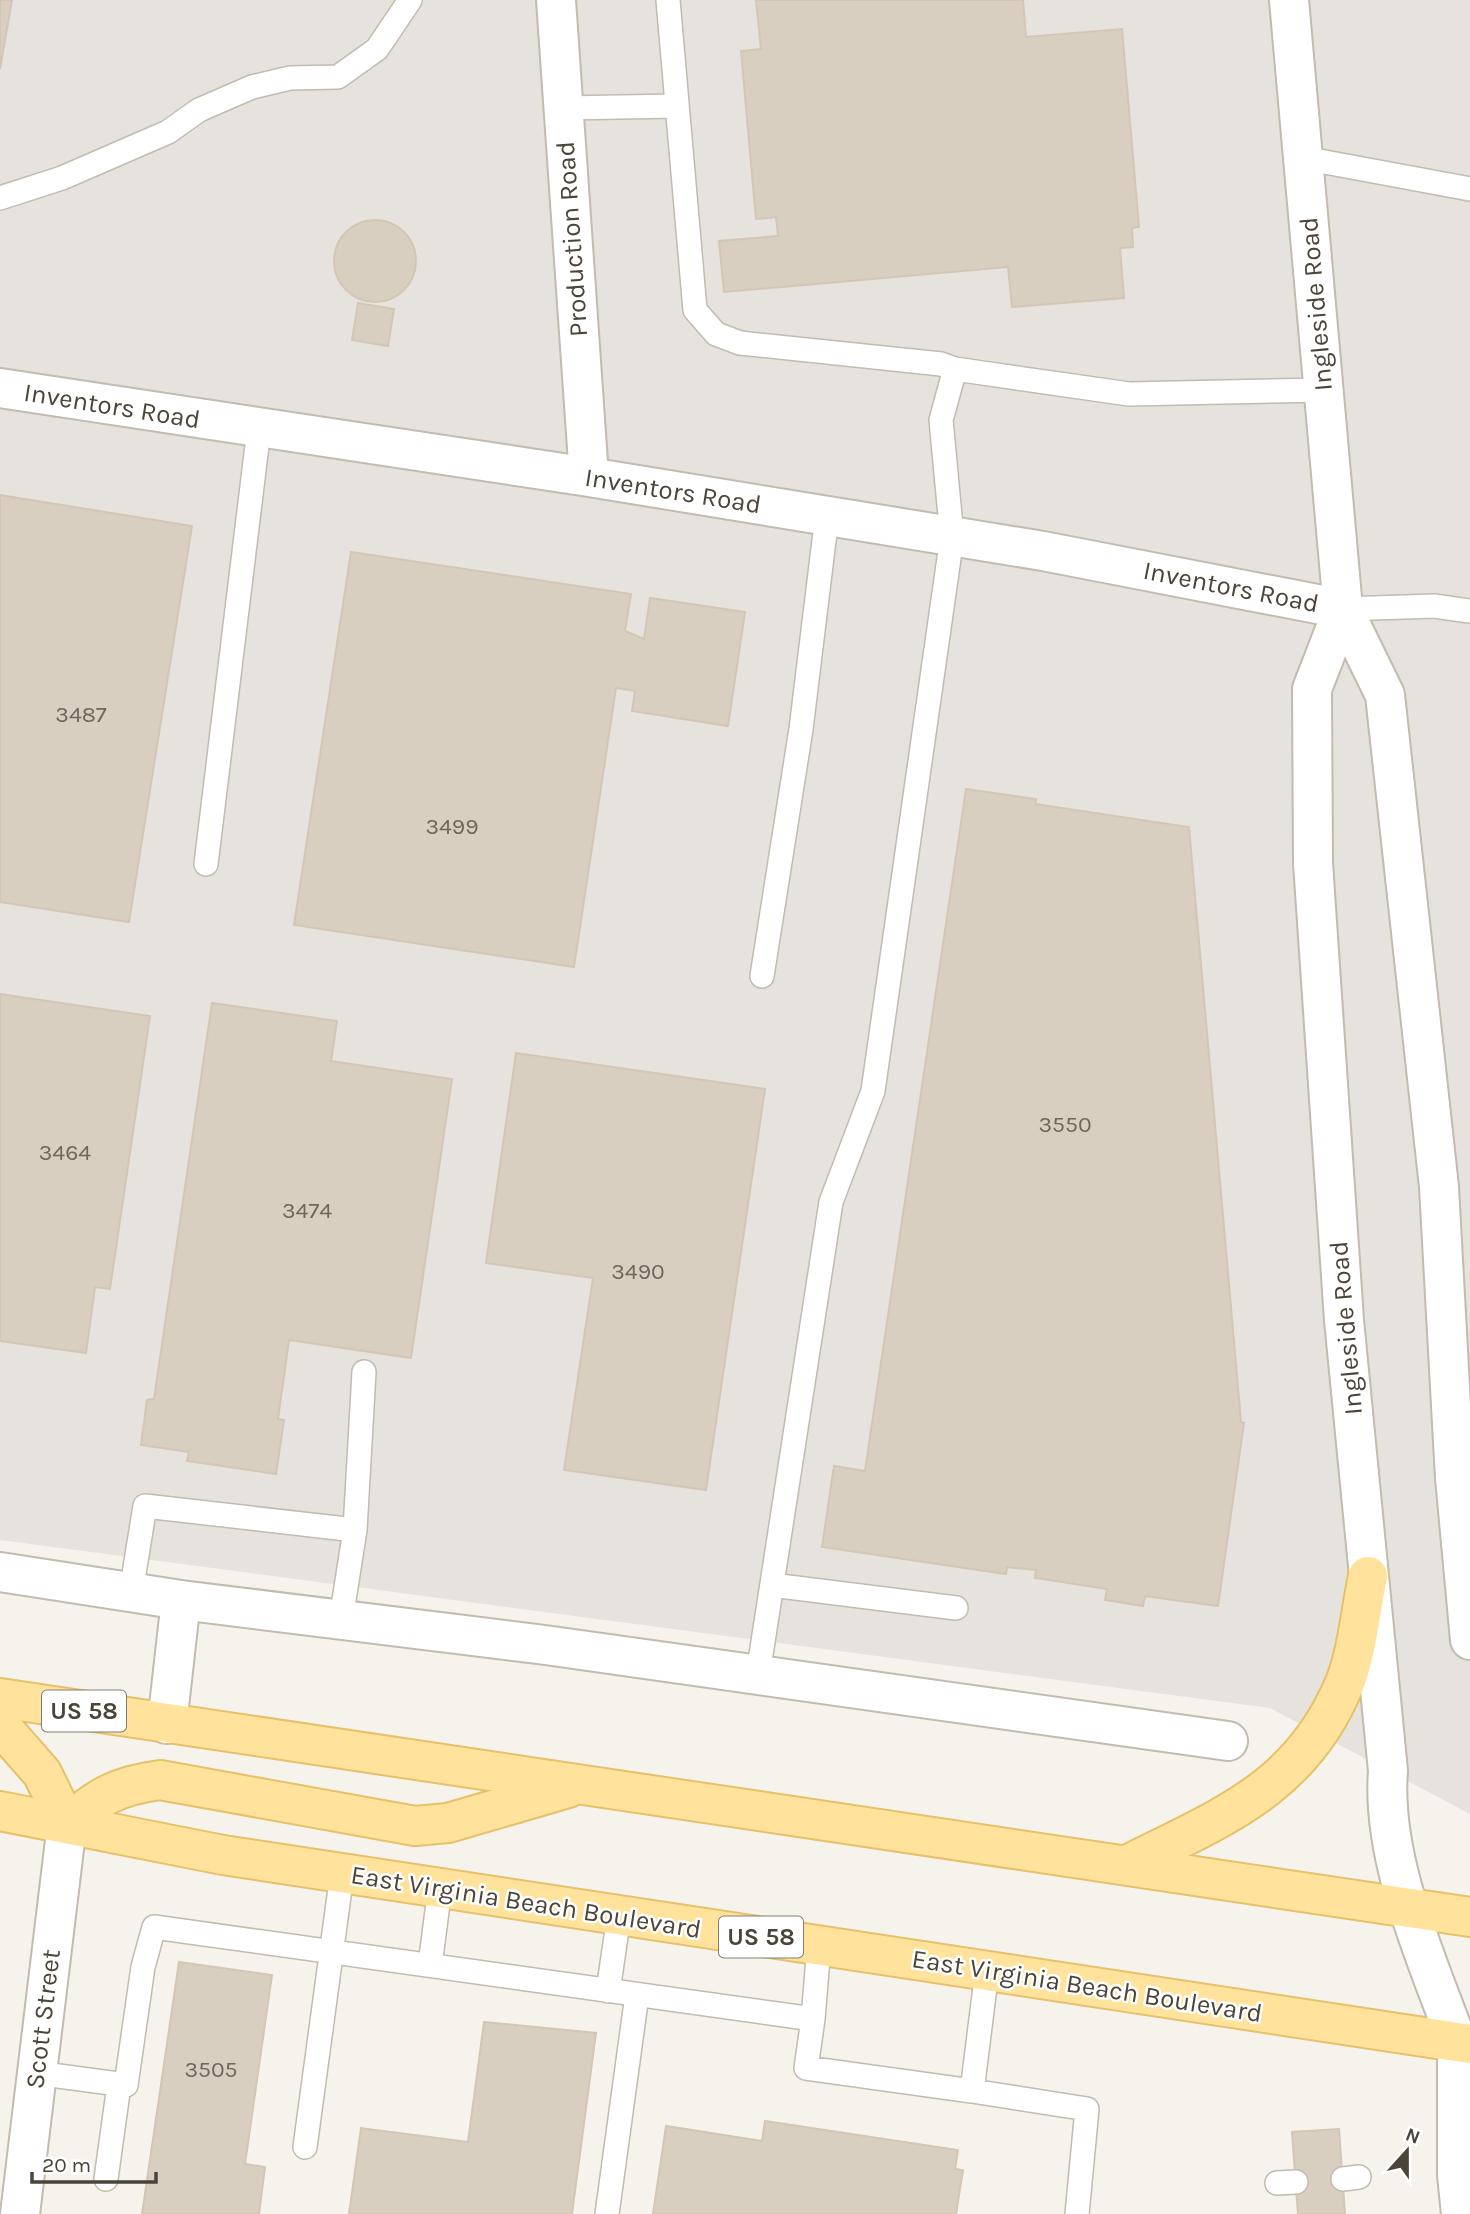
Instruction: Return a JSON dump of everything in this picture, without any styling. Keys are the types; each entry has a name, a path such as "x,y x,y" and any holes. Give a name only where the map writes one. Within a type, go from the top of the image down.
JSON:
{"main road":[{"path":"1129,1864 1246,1805 1285,1774 1317,1736 1345,1684 1368,1576"},
{"name":"US 58","path":"0,1698 1470,1916"},
{"path":"0,1725 41,1773 67,1824 97,1798 127,1784 160,1780 415,1826 448,1823 580,1785"},
{"name":"East Virginia Beach Boulevard","path":"0,1811 223,1855 342,1874 1463,2043"}],"street":[{"name":"Production Road","path":"556,0 589,477"},
{"name":"Ingleside Road","path":"1289,0 1343,609 1385,695 1439,1187 1462,1476 1470,1640"},
{"name":"Inventors Road","path":"0,388 589,477 827,516 1343,609"},
{"name":"Ingleside Road","path":"1343,609 1312,689 1313,863 1344,1320 1388,1770 1385,1805 1409,1908 1463,2043"},
{"path":"0,1572 181,1600 758,1674 1228,1741"},
{"path":"167,1724 181,1600"},
{"name":"Scott Street","path":"20,2214 67,1824"},
{"name":"Ingleside Road","path":"1461,2214 1457,2175 1463,2043 1470,1996"}],"lane":[{"path":"0,198 62,178 168,132 199,110 252,87 290,78 338,77 377,49 410,0"},
{"path":"668,0 695,310 716,334 740,343 941,365 1129,394 1324,390"},
{"path":"563,108 677,106"},
{"path":"1303,158 1470,189"},
{"path":"758,1674 831,1202 873,1091 952,537 941,420 955,369"},
{"path":"206,864 259,429"},
{"path":"762,975 801,729 827,516"},
{"path":"1343,609 1434,606 1470,611"},
{"path":"341,1619 355,1530 364,1373"},
{"path":"131,1592 145,1506 355,1530"},
{"path":"772,1585 956,1608"},
{"path":"304,2147 342,1874"},
{"path":"430,1965 440,1888"},
{"path":"608,1991 619,1916"},
{"path":"36,2073 126,2085 143,1967 154,1927 813,2020"},
{"path":"820,1946 806,2068 1087,2109 1077,2214"},
{"path":"972,2091 987,1971"},
{"path":"607,2214 637,1995"},
{"path":"106,2179 119,2085"}],"shaded area":[{"path":"0,0 1470,0 1470,1814 1270,1708 0,1540"}],"building":[{"path":"0,0 12,0 0,69"},
{"path":"756,0 1023,0 1026,37 1122,29 1139,227 1132,228 1133,247 1120,248 1124,298 1012,307 1008,267 724,292 719,241 778,236 776,217 756,219 741,51 761,49"},
{"path":"375,220 391,223 404,232 413,245 416,261 413,277 404,290 391,299 375,302 359,299 346,290 337,277 334,261 337,245 346,232 359,223"},
{"path":"358,303 394,309 388,346 352,340"},
{"path":"0,495 192,526 129,922 0,902"},
{"path":"351,552 631,594 625,631 644,639 650,598 745,612 728,726 632,711 635,691 616,688 574,967 294,925"},
{"path":"966,789 1036,799 1035,804 1189,827 1241,1422 1244,1423 1218,1606 1145,1596 1143,1606 1105,1600 1107,1589 1035,1578 1036,1570 1007,1567 1006,1574 822,1547 834,1466 865,1471"},
{"path":"0,994 150,1016 110,1289 95,1287 86,1353 0,1341"},
{"path":"212,1003 337,1021 331,1061 452,1079 411,1358 289,1340 278,1419 284,1420 276,1474 187,1461 189,1452 141,1445 147,1400 154,1399"},
{"path":"516,1053 765,1089 706,1490 564,1470 593,1278 486,1263"},
{"path":"179,1962 272,1975 245,2164 265,2167 259,2214 142,2214"},
{"path":"484,2022 596,2033 572,2214 349,2214 361,2128 468,2142"},
{"path":"765,2121 958,2150 955,2169 963,2170 956,2214 653,2214 666,2126 762,2141"},
{"path":"1339,2129 1345,2214 1298,2214 1292,2132"}]}
